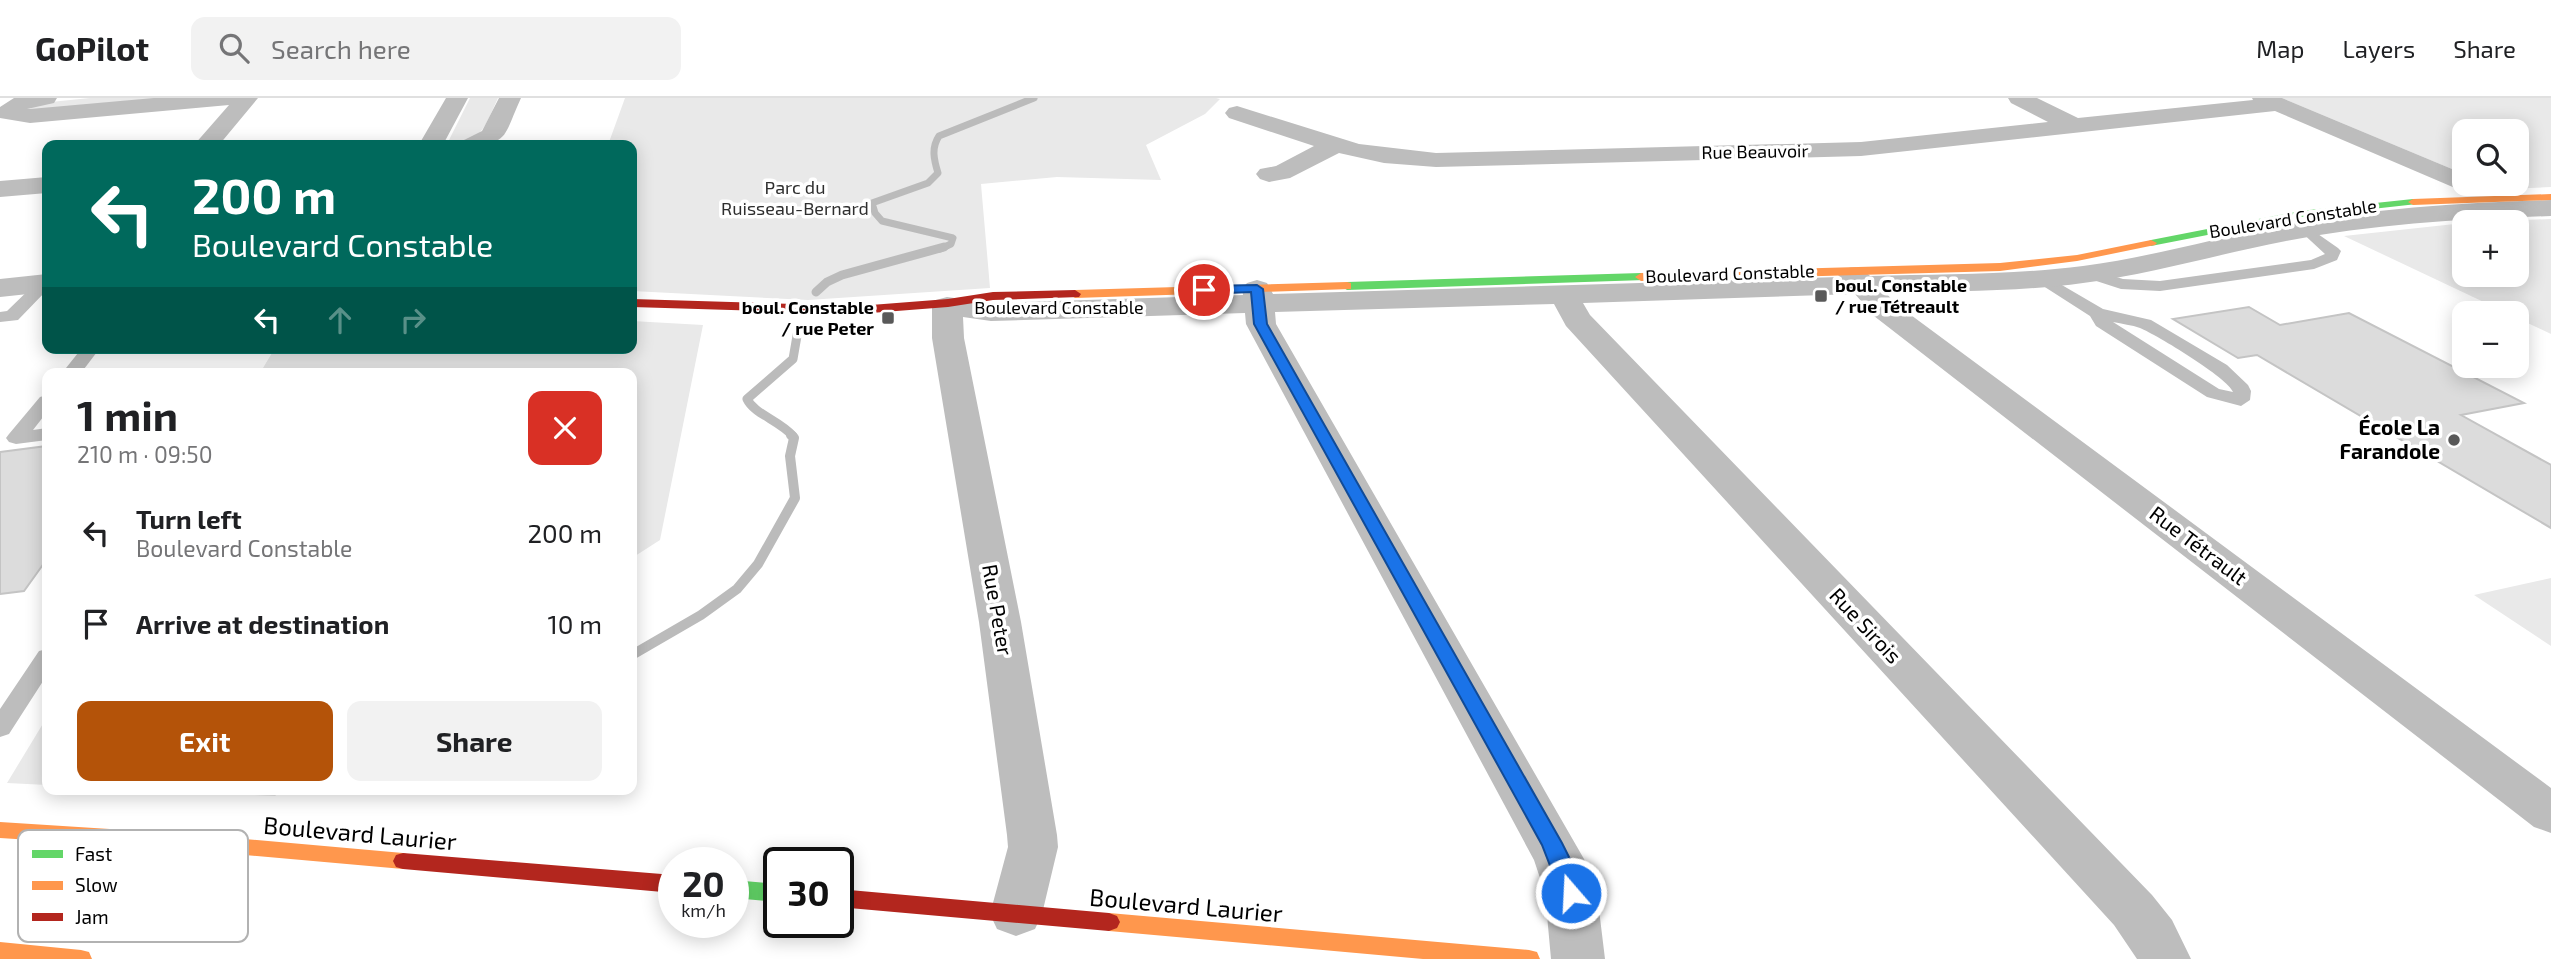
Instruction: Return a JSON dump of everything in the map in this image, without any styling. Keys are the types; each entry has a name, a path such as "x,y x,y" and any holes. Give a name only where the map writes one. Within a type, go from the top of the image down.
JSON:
{"street":[{"path":"46,98 18,104 7,113 30,116 230,98"},
{"path":"210,140 247,98"},
{"path":"434,140 457,98"},
{"path":"482,140 492,135 510,98"},
{"path":"2019,98 2075,126"},
{"name":"Rue Beauvoir","path":"1266,101 1237,113 1334,146 1376,156 1423,160 1821,150 1899,145 2271,101"},
{"path":"2271,101 2452,178"},
{"path":"1269,174 1281,173 1334,146"},
{"path":"0,189 42,185"},
{"path":"2498,197 2537,209"},
{"name":"Boulevard Constable","path":"1258,296 1563,295 2000,267 2111,254 2299,214 2421,201 2551,197"},
{"name":"Boulevard Constable","path":"637,303 796,310 947,306 991,312 1258,296 1856,278 2043,279 2161,262 2305,229 2409,215 2537,209"},
{"name":"Rue Tétrault","path":"1856,278 1885,310 2551,814"},
{"path":"0,288 42,283"},
{"name":"Rue Sirois","path":"1563,295 1577,319 2133,910 2153,936 2164,959"},
{"path":"1258,296 1261,324 1555,851 1569,881 1578,959"},
{"name":"Rue Peter","path":"947,306 948,338 1000,622 1032,835 1033,847 1016,914"},
{"name":"Boulevard Laurier","path":"0,830 18,831"},
{"name":"Boulevard Laurier","path":"248,847 658,883"},
{"name":"Boulevard Laurier","path":"854,899 1529,959"},
{"path":"0,951 81,959"}],"lane":[{"path":"2090,274 2132,285 2174,285 2314,264 2333,257 2333,251 2305,229"},
{"path":"2043,279 2098,313 2146,324 2221,369 2242,391 2241,400 2213,393 2102,322 2098,313"},
{"path":"0,317 12,316 42,287"},
{"path":"75,368 86,354"},
{"path":"42,407 16,438 42,435"},
{"path":"0,728 42,665"}],"green space":[{"path":"90,98 188,98 27,111 26,108 41,103"},
{"path":"470,98 498,98 482,130 476,136 469,140 449,140"},
{"name":"Parc du Ruisseau-Bernard","path":"625,98 1220,99 1205,114 1146,145 1161,180 1057,177 981,184 990,288 808,300 637,291 637,140 610,140"},
{"path":"2282,98 2551,98 2551,187 2529,188 2529,119 2452,119 2452,169"},
{"path":"2551,219 2551,334 2529,324 2529,301 2482,301 2344,236 2452,224 2452,287 2529,287 2529,220"},
{"path":"637,321 703,325 660,540 637,555 637,368 263,368 271,354 637,354"},
{"path":"2551,578 2551,646 2474,595"},
{"path":"42,725 42,785 7,783"}],"building":[{"name":"École La Farandole","path":"2249,307 2280,325 2349,313 2452,366 2452,378 2475,378 2524,403 2461,415 2551,465 2551,528 2257,355 2238,358 2173,319"},
{"path":"42,447 42,566 24,591 0,594 0,452"}],"waterway":[{"path":"940,249 951,244 953,238 882,221 875,213 872,203 928,183 938,173 934,150 939,136 1034,98"},
{"path":"816,292 827,282 842,275 944,247"},
{"path":"793,436 755,409 747,399 793,359 798,330"},
{"path":"637,652 701,615 737,589 758,564 795,498 790,456 794,438 791,435"}],"traffic: fast":[{"path":"2151,243 2300,214 2413,202"},
{"path":"1347,286 1641,277"},
{"path":"749,890 763,892"}],"traffic: slow":[{"path":"2413,202 2551,197"},
{"path":"1641,277 2000,267 2077,258 2151,243"},
{"path":"1075,294 1347,286"},
{"path":"0,830 18,831"},
{"path":"248,847 403,861"},
{"path":"1109,922 1529,959"},
{"path":"0,951 81,959"}],"traffic: jam":[{"path":"637,303 858,310 948,303 993,296 1075,294"},
{"path":"403,861 658,883"},
{"path":"854,899 1109,922"}],"place":[{"name":"boul. Constable / rue Tétreault","path":"1821,296"},
{"name":"boul. Constable / rue Peter","path":"888,318"},
{"name":"École La Farandole","path":"2454,440"}],"route":[{"path":"1204,290 1257,289 1261,324 1551,843 1569,881 1571,893"}]}
